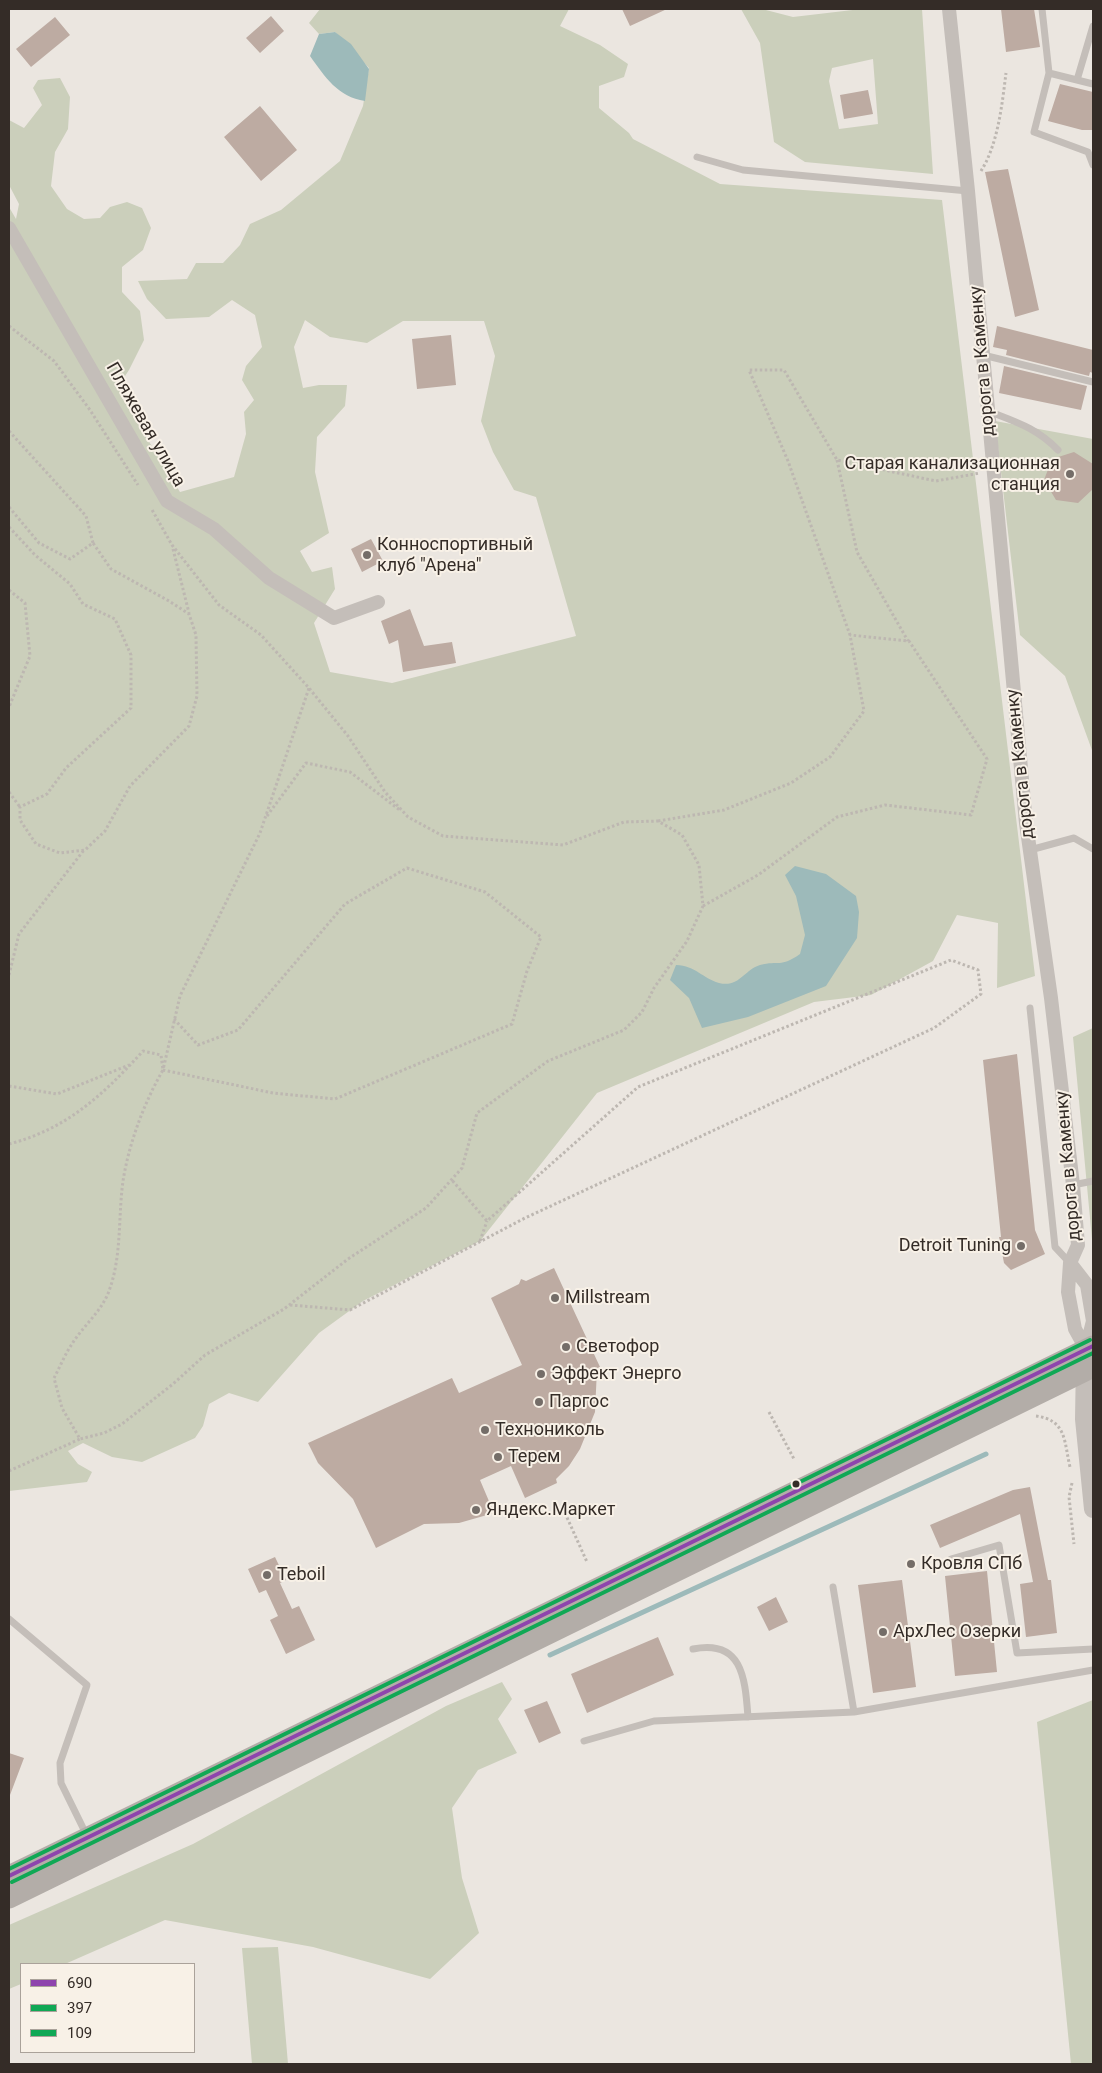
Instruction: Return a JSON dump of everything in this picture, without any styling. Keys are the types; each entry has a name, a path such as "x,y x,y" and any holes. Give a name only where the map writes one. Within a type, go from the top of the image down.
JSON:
{"main road":[{"path":"9,1876 1089,1358"},
{"path":"9,1898 1089,1358"}],"street":[{"name":"дорога в Каменку","path":"949,9 968,191 1026,823 1073,1185 1078,1245 1070,1263 1087,1286 1093,1321 1084,1429 1093,1508"},
{"name":"Пляжевая улица","path":"9,228 166,501 214,529 269,578 334,618 378,602"},
{"path":"1070,1263 1068,1292 1075,1329 1089,1358"}],"lane":[{"path":"1042,9 1049,73 1034,132 1088,152 1093,165"},
{"path":"1077,80 1093,26"},
{"path":"1049,73 1093,84"},
{"path":"697,157 743,170 968,191"},
{"path":"982,355 1093,382"},
{"path":"988,411 1016,421 1044,436 1058,450"},
{"path":"1030,850 1074,838 1093,848"},
{"path":"1030,1008 1055,1247 1070,1263"},
{"path":"1073,1185 1093,1181"},
{"path":"951,1559 999,1545 1017,1653 1093,1649"},
{"path":"833,1587 854,1712"},
{"path":"9,1618 87,1686 60,1763 61,1783 88,1838"},
{"path":"693,1649 707,1646 721,1649 736,1660 744,1677 748,1717"},
{"path":"584,1741 654,1721 854,1712 1093,1670"}],"path":[{"path":"968,191 987,162 1001,112 1006,73"},
{"path":"9,326 54,361 90,410 140,488"},
{"path":"265,818 306,763 350,772 408,817 443,836 563,845 624,822 658,821 724,810 790,783 830,757 864,711 850,635 788,461 749,370 784,370 837,460 857,552 908,641 987,759 971,815 885,805 837,817 758,875 703,906"},
{"path":"9,431 86,516 93,543 111,569 189,614"},
{"path":"837,460 936,481 993,470"},
{"path":"149,505 172,546 219,604 261,635 309,688 348,736 385,792 408,817"},
{"path":"9,507 39,543 70,559 93,543"},
{"path":"9,527 35,554 70,584 83,604 115,619 131,655 131,708 66,768 47,794 20,807"},
{"path":"9,975 19,934 85,850 105,832 130,786 189,726 196,696 196,635 172,546"},
{"path":"9,590 24,603 30,656 9,707"},
{"path":"850,635 908,641"},
{"path":"80,1439 62,1408 54,1378 71,1344 90,1322 109,1292 116,1262 124,1179 139,1122 153,1088 163,1070 180,996 260,833 309,688"},
{"path":"9,792 20,807 20,820 36,844 60,853 85,850"},
{"path":"9,1471 80,1439 104,1433 122,1424 173,1384 205,1355 289,1305 348,1258 426,1208 462,1168 477,1113 548,1061 624,1030 642,1012 654,988 687,941 703,906 699,865 682,836 658,821"},
{"path":"163,1070 273,1093 335,1099 512,1024 527,971 541,937 485,892 407,868 345,904 238,1030 198,1046 174,1019"},
{"path":"289,1305 350,1310 480,1241 934,1028 981,994 978,970 950,960 638,1087 487,1221 480,1241"},
{"path":"9,1144 30,1138 69,1120 119,1078 143,1051 161,1055 163,1070"},
{"path":"9,1086 57,1094 131,1064"},
{"path":"451,1179 487,1221"},
{"path":"770,1412 794,1458"},
{"path":"1029,1415 1054,1421 1061,1427 1071,1470"},
{"path":"1072,1479 1069,1497 1074,1544"},
{"path":"565,1513 587,1562"}],"green space":[{"path":"320,9 569,9 560,26 600,45 628,64 624,77 599,86 599,108 629,133 633,139 720,184 942,200 1035,976 997,988 998,923 957,915 933,961 871,995 814,1002 597,1093 480,1241 363,1301 319,1333 258,1402 229,1393 209,1404 203,1426 195,1438 142,1462 112,1457 83,1443 68,1451 78,1464 92,1472 87,1482 9,1491 9,207 16,219 19,204 9,185 9,120 24,128 42,105 33,88 38,80 60,78 70,97 68,129 55,152 51,186 67,209 84,219 100,218 110,207 127,202 142,208 151,228 143,250 122,267 122,292 140,311 144,340 119,385 121,396 180,492 234,477 246,434 244,412 254,400 242,380 246,366 262,347 255,315 232,300 209,317 166,319 147,299 138,281 187,279 196,263 223,263 240,245 250,224 281,210 340,161 363,106 369,68 335,32 319,34 309,23","holes":["305,320 330,337 367,343 403,321 484,321 495,356 481,421 493,452 514,490 536,497 576,636 392,683 330,672 314,623 335,589 332,567 312,572 300,551 329,533 315,472 317,437 345,406 347,385 319,385 303,388 294,347"]},
{"path":"741,9 762,9 793,17 861,9 922,9 933,174 805,162 774,142 760,43","holes":["873,59 878,124 839,129 829,81 832,68"]},
{"path":"995,421 1093,439 1093,753 1065,676 1020,635"},
{"path":"1093,1028 1093,1250 1073,1037"},
{"path":"502,1682 512,1699 498,1719 517,1753 478,1770 452,1808 462,1878 479,1933 430,1979 313,1947 165,1920 67,1963 20,1963 20,1984 9,1989 9,1925 193,1844 446,1706"},
{"path":"1093,1700 1093,2064 1071,2064 1037,1722"},
{"path":"278,1947 288,2064 252,2064 242,1948"}],"water":[{"path":"335,32 351,44 369,69 365,101 340,91 310,56 319,34"},
{"path":"795,866 826,874 856,896 859,912 857,938 826,986 748,1017 702,1028 689,998 670,980 676,965 694,970 713,981 726,984 737,981 754,967 788,961 800,954 805,935 796,896 785,875"}],"building":[{"path":"622,9 667,9 630,26"},
{"path":"1001,9 1034,9 1040,47 1006,52"},
{"path":"271,16 284,31 260,53 246,38"},
{"path":"55,17 70,35 31,67 16,49"},
{"path":"1060,84 1093,92 1093,130 1082,130 1048,121"},
{"path":"868,90 873,114 844,119 840,95"},
{"path":"260,106 297,150 261,181 224,137"},
{"path":"1008,169 1039,310 1015,317 985,172"},
{"path":"997,326 1093,350 1093,373 1090,372 1089,376 1006,355 1007,350 993,347"},
{"path":"451,335 456,385 417,389 412,339"},
{"path":"1004,366 1087,386 1081,410 999,393"},
{"name":"Старая канализационная станция","path":"1074,452 1093,464 1093,489 1078,503 1056,500 1044,480 1052,459"},
{"name":"Конноспортивный клуб \"Арена\"","path":"371,539 383,561 362,572 351,549"},
{"path":"410,609 424,646 452,642 456,663 403,672 398,640 389,644 381,621"},
{"path":"1017,1054 1035,1230 1045,1254 1011,1270 1004,1263 999,1237 1001,1237 983,1060"},
{"name":"Паргос","path":"554,1268 600,1367 597,1369 595,1412 580,1449 569,1466 556,1479 557,1483 525,1498 511,1466 480,1480 494,1513 459,1523 424,1524 376,1548 353,1499 318,1463 308,1443 452,1378 459,1393 522,1365 491,1298 519,1284 521,1279 526,1281"},
{"path":"1030,1487 1048,1580 1051,1580 1057,1633 1026,1637 1020,1584 1033,1582 1020,1514 940,1548 930,1525 1013,1490"},
{"path":"275,1557 286,1580 280,1583 292,1609 299,1606 315,1640 286,1654 270,1620 278,1616 266,1590 259,1593 248,1569"},
{"path":"987,1571 997,1672 955,1676 945,1576"},
{"path":"902,1580 916,1687 873,1693 858,1585"},
{"path":"776,1597 788,1622 769,1631 757,1607"},
{"path":"658,1637 674,1675 587,1713 571,1674"},
{"path":"547,1701 561,1733 539,1743 524,1710"},
{"path":"9,1753 24,1758 10,1795 9,1795"}],"waterway":[{"path":"550,1655 986,1454"}],"transit line":[{"name":"109","path":"9,1869 1090,1340"},
{"name":"690","path":"9,1876 1093,1346"},
{"name":"397","path":"12,1882 1093,1353"}],"place":[{"name":"Старая канализационная станция","path":"1070,474"},
{"name":"Конноспортивный клуб \"Арена\"","path":"367,555"},
{"name":"Detroit Tuning","path":"1021,1246"},
{"name":"Millstream","path":"555,1298"},
{"name":"Светофор","path":"566,1347"},
{"name":"Эффект Энерго","path":"541,1374"},
{"name":"Паргос","path":"539,1402"},
{"name":"Технониколь","path":"485,1430"},
{"name":"Терем","path":"498,1457"},
{"name":"Яндекс.Маркет","path":"476,1510"},
{"name":"Кровля СПб","path":"911,1564"},
{"name":"Teboil","path":"267,1575"},
{"name":"АрхЛес Озерки","path":"883,1632"}]}
